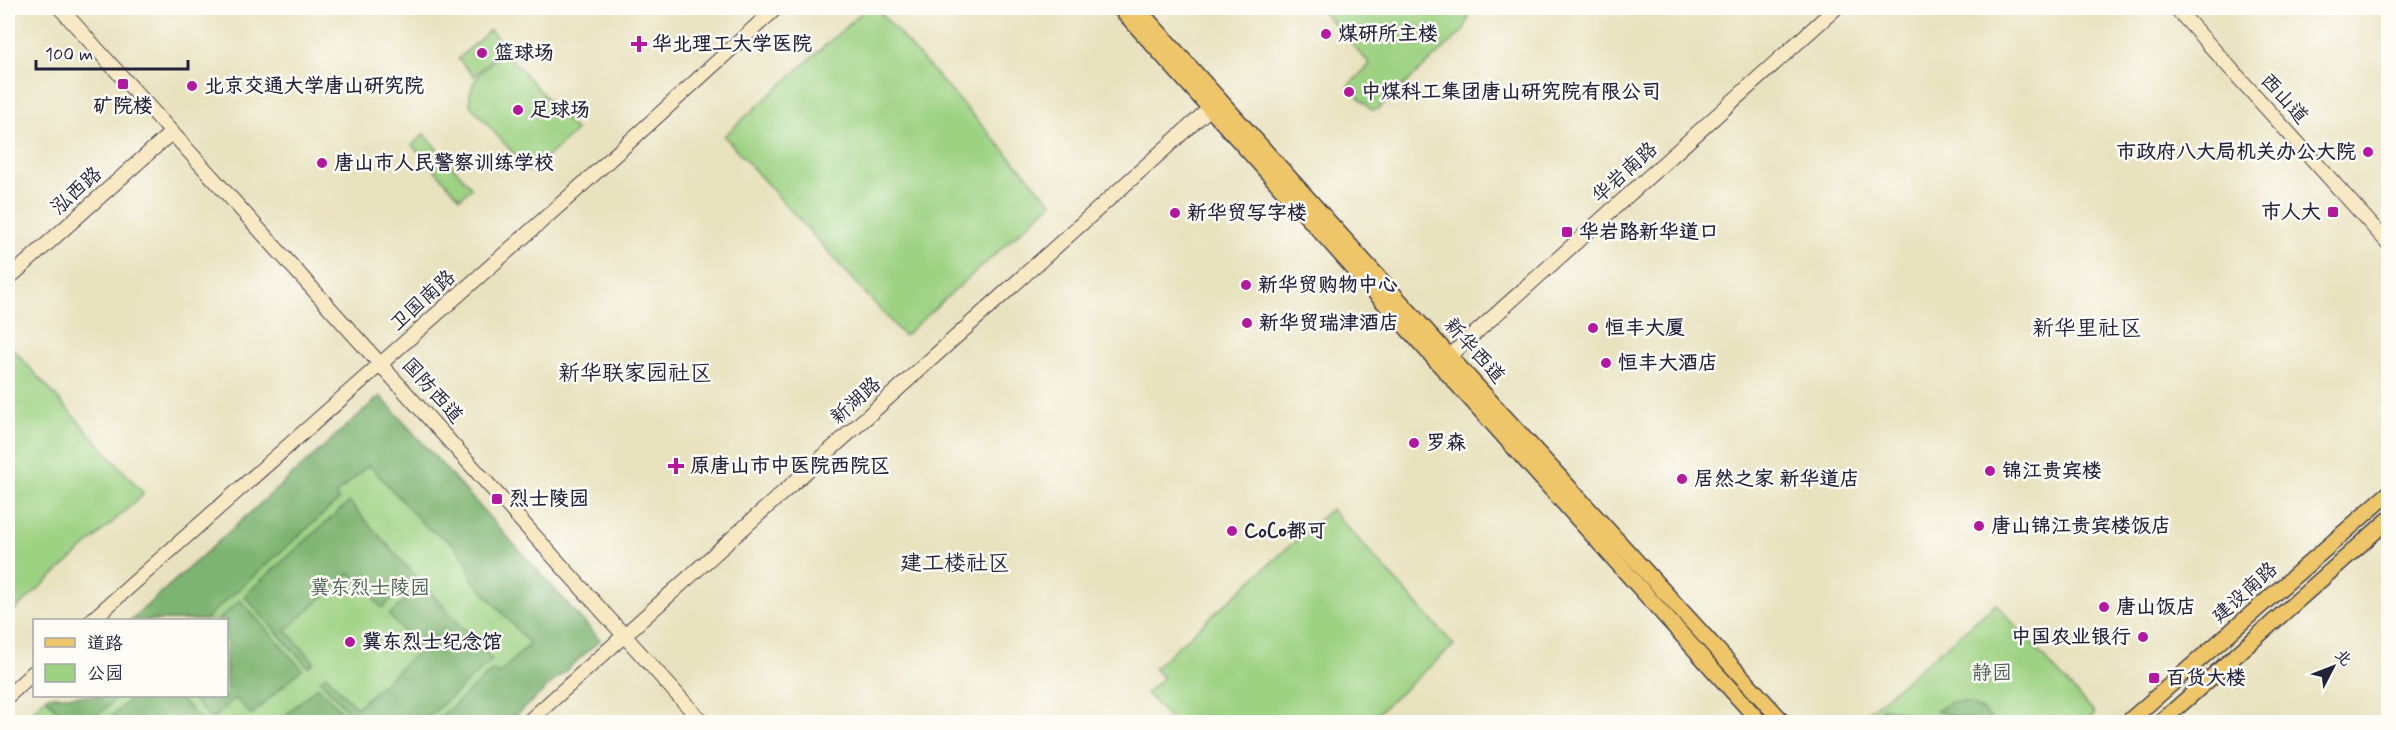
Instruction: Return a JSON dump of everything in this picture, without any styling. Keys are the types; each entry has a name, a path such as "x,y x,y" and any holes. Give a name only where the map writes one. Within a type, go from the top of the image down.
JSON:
{"main road":[{"name":"新华西道","path":"1120,8 1209,109 1783,723"},
{"name":"新华西道","path":"1137,8 1760,723"},
{"name":"建设南路","path":"2128,722 2388,494"},
{"name":"建设南路","path":"2161,723 2388,520"}],"street":[{"name":"国防西道","path":"60,8 702,723"},
{"name":"卫国南路","path":"94,619 776,8"},
{"name":"华岩南路","path":"1445,361 1836,8"},
{"name":"西山道","path":"2176,8 2388,243"},
{"name":"新湖路","path":"528,723 1209,109"},
{"name":"泓西路","path":"8,279 172,132"},
{"path":"8,696 33,673"}],"green space":[{"path":"867,8 876,8 1052,203 904,336 724,136"},
{"path":"1319,8 1461,8 1469,16 1464,30 1378,109 1371,110 1348,86 1370,64"},
{"name":"篮球场","path":"490,30 505,47 474,76 458,59"},
{"path":"504,51 576,131 530,172 470,105 472,88 479,74"},
{"path":"424,134 472,188 460,198 412,145"},
{"path":"13,349 144,494 8,616 8,354"},
{"name":"冀东烈士陵园","path":"380,396 600,640 508,722 21,722 47,697 228,697 228,619 132,619"},
{"path":"380,396 600,640 508,722 435,722 493,670 498,674 530,644 472,579 467,562 453,543 427,528 369,465 335,495 339,500 205,619 132,619"},
{"path":"349,502 416,577 382,608 350,573 286,630 314,662 308,667 244,596"},
{"path":"1331,509 1454,645 1368,722 1173,722 1146,693 1163,678 1154,668"},
{"path":"423,584 492,660 423,722 358,722 320,680 326,675 356,708 420,650 389,615"},
{"path":"240,600 302,669 251,715 235,698 212,720 191,697 228,697 228,619 219,619"},
{"name":"静园","path":"1996,604 2095,714 2086,722 1856,722"},
{"path":"318,686 351,722 278,722"},
{"path":"118,697 89,722 68,722 46,698"},
{"path":"133,697 179,697 202,722 105,722"},
{"path":"1952,702 1965,702 1976,706 1994,722 1975,722 1936,711"},
{"path":"1881,707 1905,712 1902,722 1874,722 1880,716"}],"place":[{"name":"煤研所主楼","path":"1326,34"},
{"name":"华北理工大学医院","path":"639,44"},
{"name":"篮球场","path":"482,53"},
{"name":"矿院楼","path":"123,84"},
{"name":"北京交通大学唐山研究院","path":"192,86"},
{"name":"中煤科工集团唐山研究院有限公司","path":"1349,92"},
{"name":"足球场","path":"518,110"},
{"name":"市政府八大局机关办公大院","path":"2368,152"},
{"name":"唐山市人民警察训练学校","path":"322,163"},
{"name":"市人大","path":"2333,212"},
{"name":"新华贸写字楼","path":"1175,213"},
{"name":"华岩路新华道口","path":"1567,232"},
{"name":"新华贸购物中心","path":"1246,285"},
{"name":"新华贸瑞津酒店","path":"1247,323"},
{"name":"恒丰大厦","path":"1593,328"},
{"name":"恒丰大酒店","path":"1606,363"},
{"name":"罗森","path":"1414,443"},
{"name":"原唐山市中医院西院区","path":"676,466"},
{"name":"锦江贵宾楼","path":"1990,471"},
{"name":"居然之家 新华道店","path":"1682,479"},
{"name":"烈士陵园","path":"497,499"},
{"name":"唐山锦江贵宾楼饭店","path":"1979,526"},
{"name":"CoCo都可","path":"1232,531"},
{"name":"唐山饭店","path":"2104,607"},
{"name":"中国农业银行","path":"2143,637"},
{"name":"冀东烈士纪念馆","path":"350,642"},
{"name":"百货大楼","path":"2154,678"}],"district":[{"name":"新华里社区","path":"2087,329"},
{"name":"新华联家园社区","path":"635,374"},
{"name":"建工楼社区","path":"955,564"}]}
